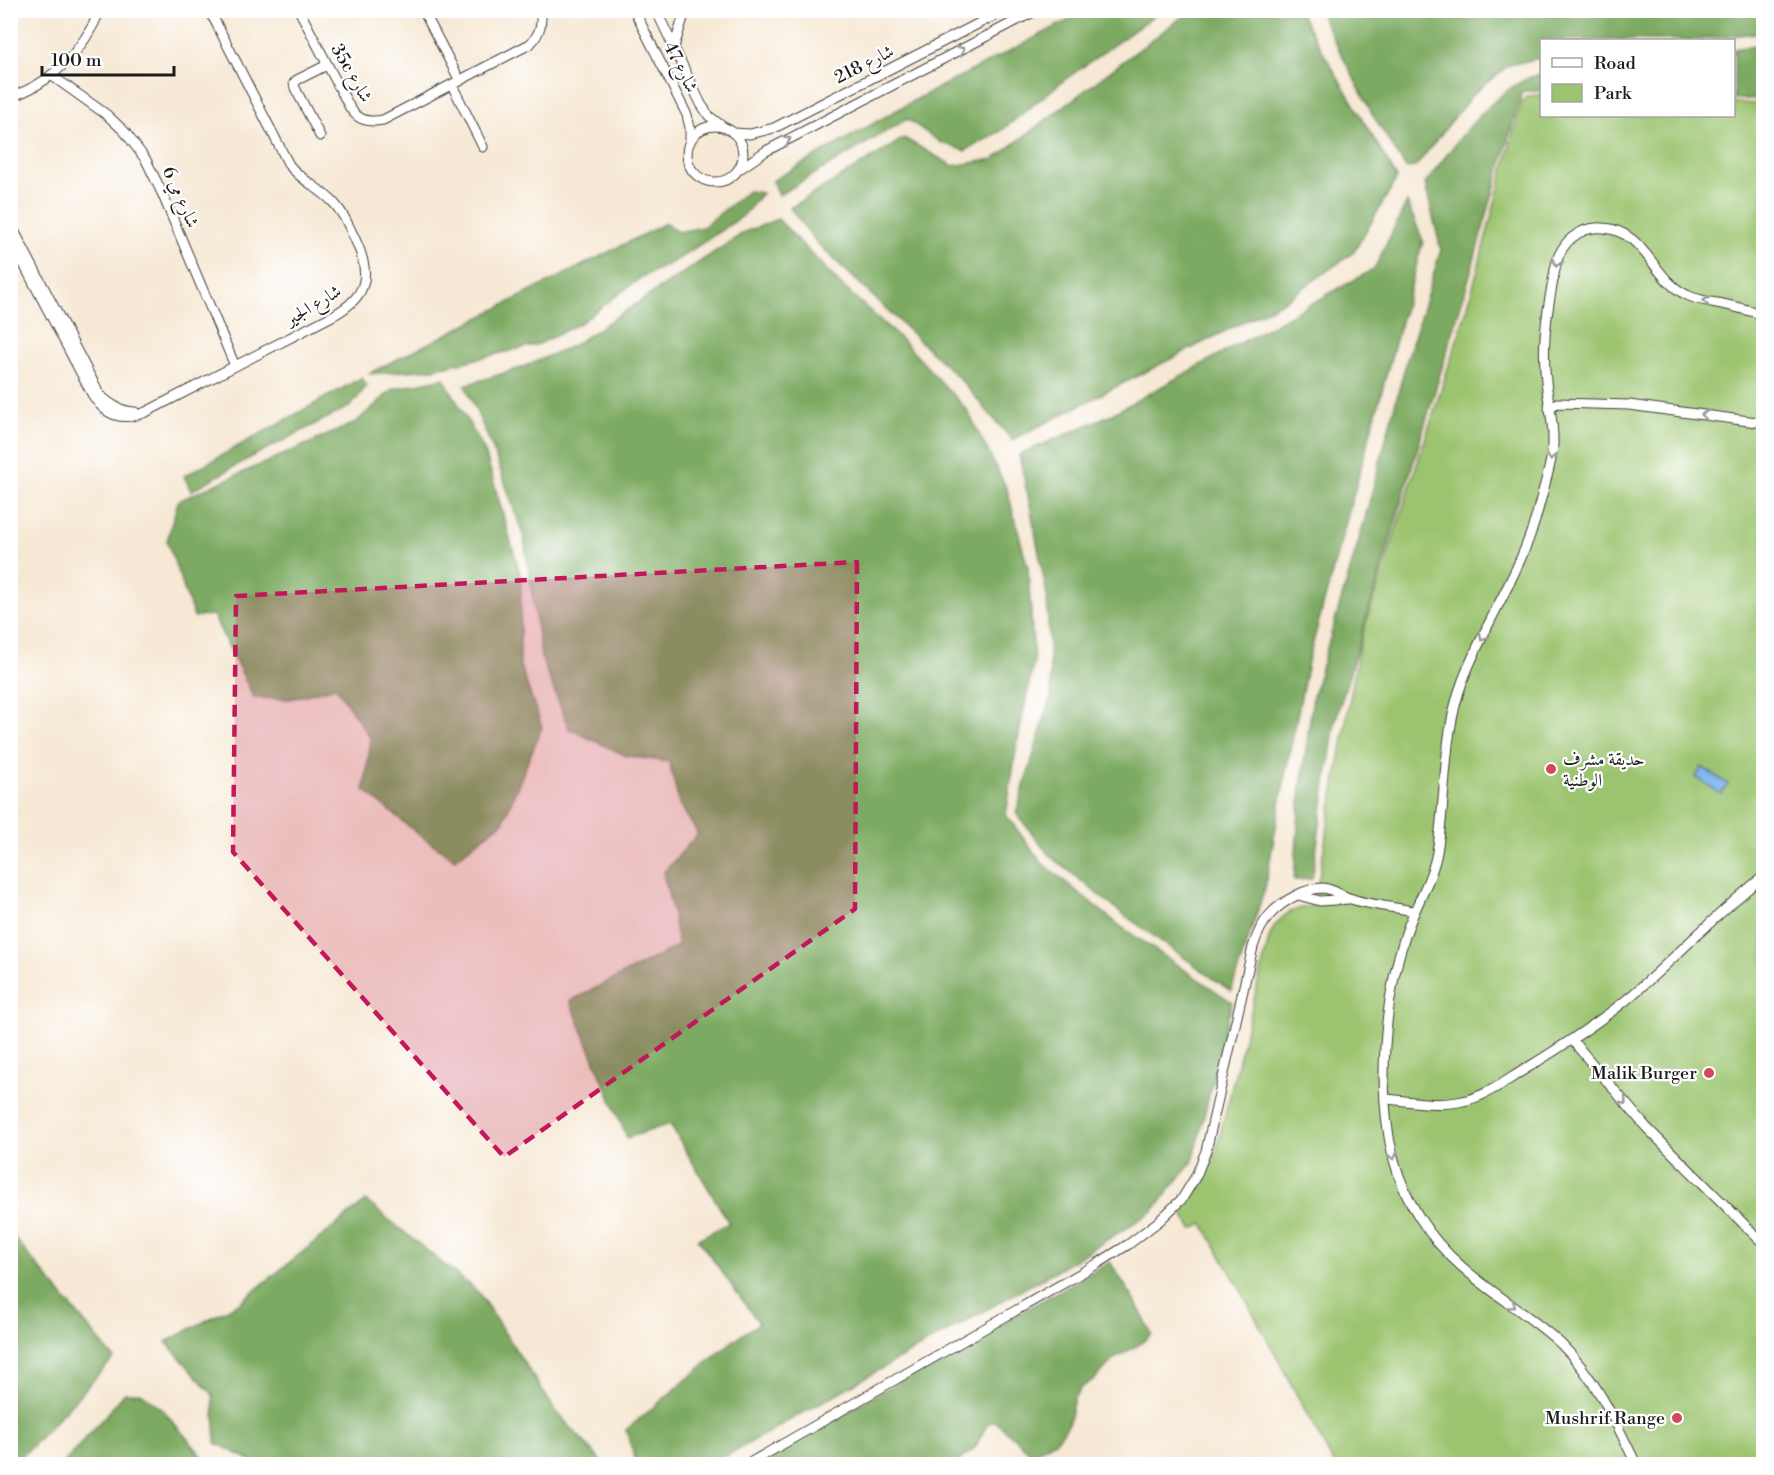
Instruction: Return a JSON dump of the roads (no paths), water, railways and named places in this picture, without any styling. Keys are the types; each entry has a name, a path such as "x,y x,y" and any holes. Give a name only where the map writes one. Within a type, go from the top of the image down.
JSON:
{"street":[{"path":"10,97 35,87 64,64 92,28 100,10"},
{"name":"شارع الجير","path":"10,238 96,401 108,412 119,417 132,417 146,412 334,315 351,304 363,286 365,265 362,254 340,210 301,178 285,157 214,19 207,10"},
{"name":"35c شارع","path":"300,10 354,114 368,121 382,120 531,44 541,27 540,10"},
{"path":"423,10 483,147"},
{"name":"شارع 47","path":"634,10 687,115 690,142"},
{"name":"شارع 47","path":"656,10 701,104 709,116 730,130"},
{"path":"674,47 683,18 689,10"},
{"name":"شارع 218","path":"730,130 750,134 774,128 1005,10"},
{"path":"738,170 742,147 730,130 714,126 697,132 687,150 690,166 701,178 717,182 725,180 766,151 1037,10"},
{"path":"320,136 294,83 327,64"},
{"name":"شارع مي 6","path":"51,75 116,123 146,160 235,366"},
{"path":"10,223 100,395 110,405 120,410 146,412"},
{"path":"1636,1464 1599,1392 1572,1356 1546,1332 1460,1265 1424,1225 1405,1192 1395,1164 1388,1132 1385,1054 1389,1002 1396,964 1413,911 1436,855 1449,733 1457,696 1471,662 1527,548 1535,526 1553,450 1545,377 1545,342 1548,308 1559,255 1565,245 1584,231 1595,228 1618,230 1637,244 1678,291 1694,298 1764,315"},
{"path":"1549,408 1557,403 1614,404 1764,423"},
{"path":"1386,1099 1437,1103 1456,1102 1490,1091 1572,1040 1625,1000 1764,876"},
{"path":"748,1464 1097,1264 1144,1233 1173,1209 1189,1188 1206,1151 1257,933 1273,910 1298,894 1311,889 1323,888 1349,898 1413,911"},
{"path":"1572,1040 1646,1127 1764,1244"}],"water":[{"path":"1702,767 1728,784 1721,794 1696,777"}],"place":[{"name":"حديقة مشرف الوطنية","path":"1551,769"},
{"name":"Malik Burger","path":"1709,1073"},
{"name":"Mushrif Range","path":"1677,1418"}]}
